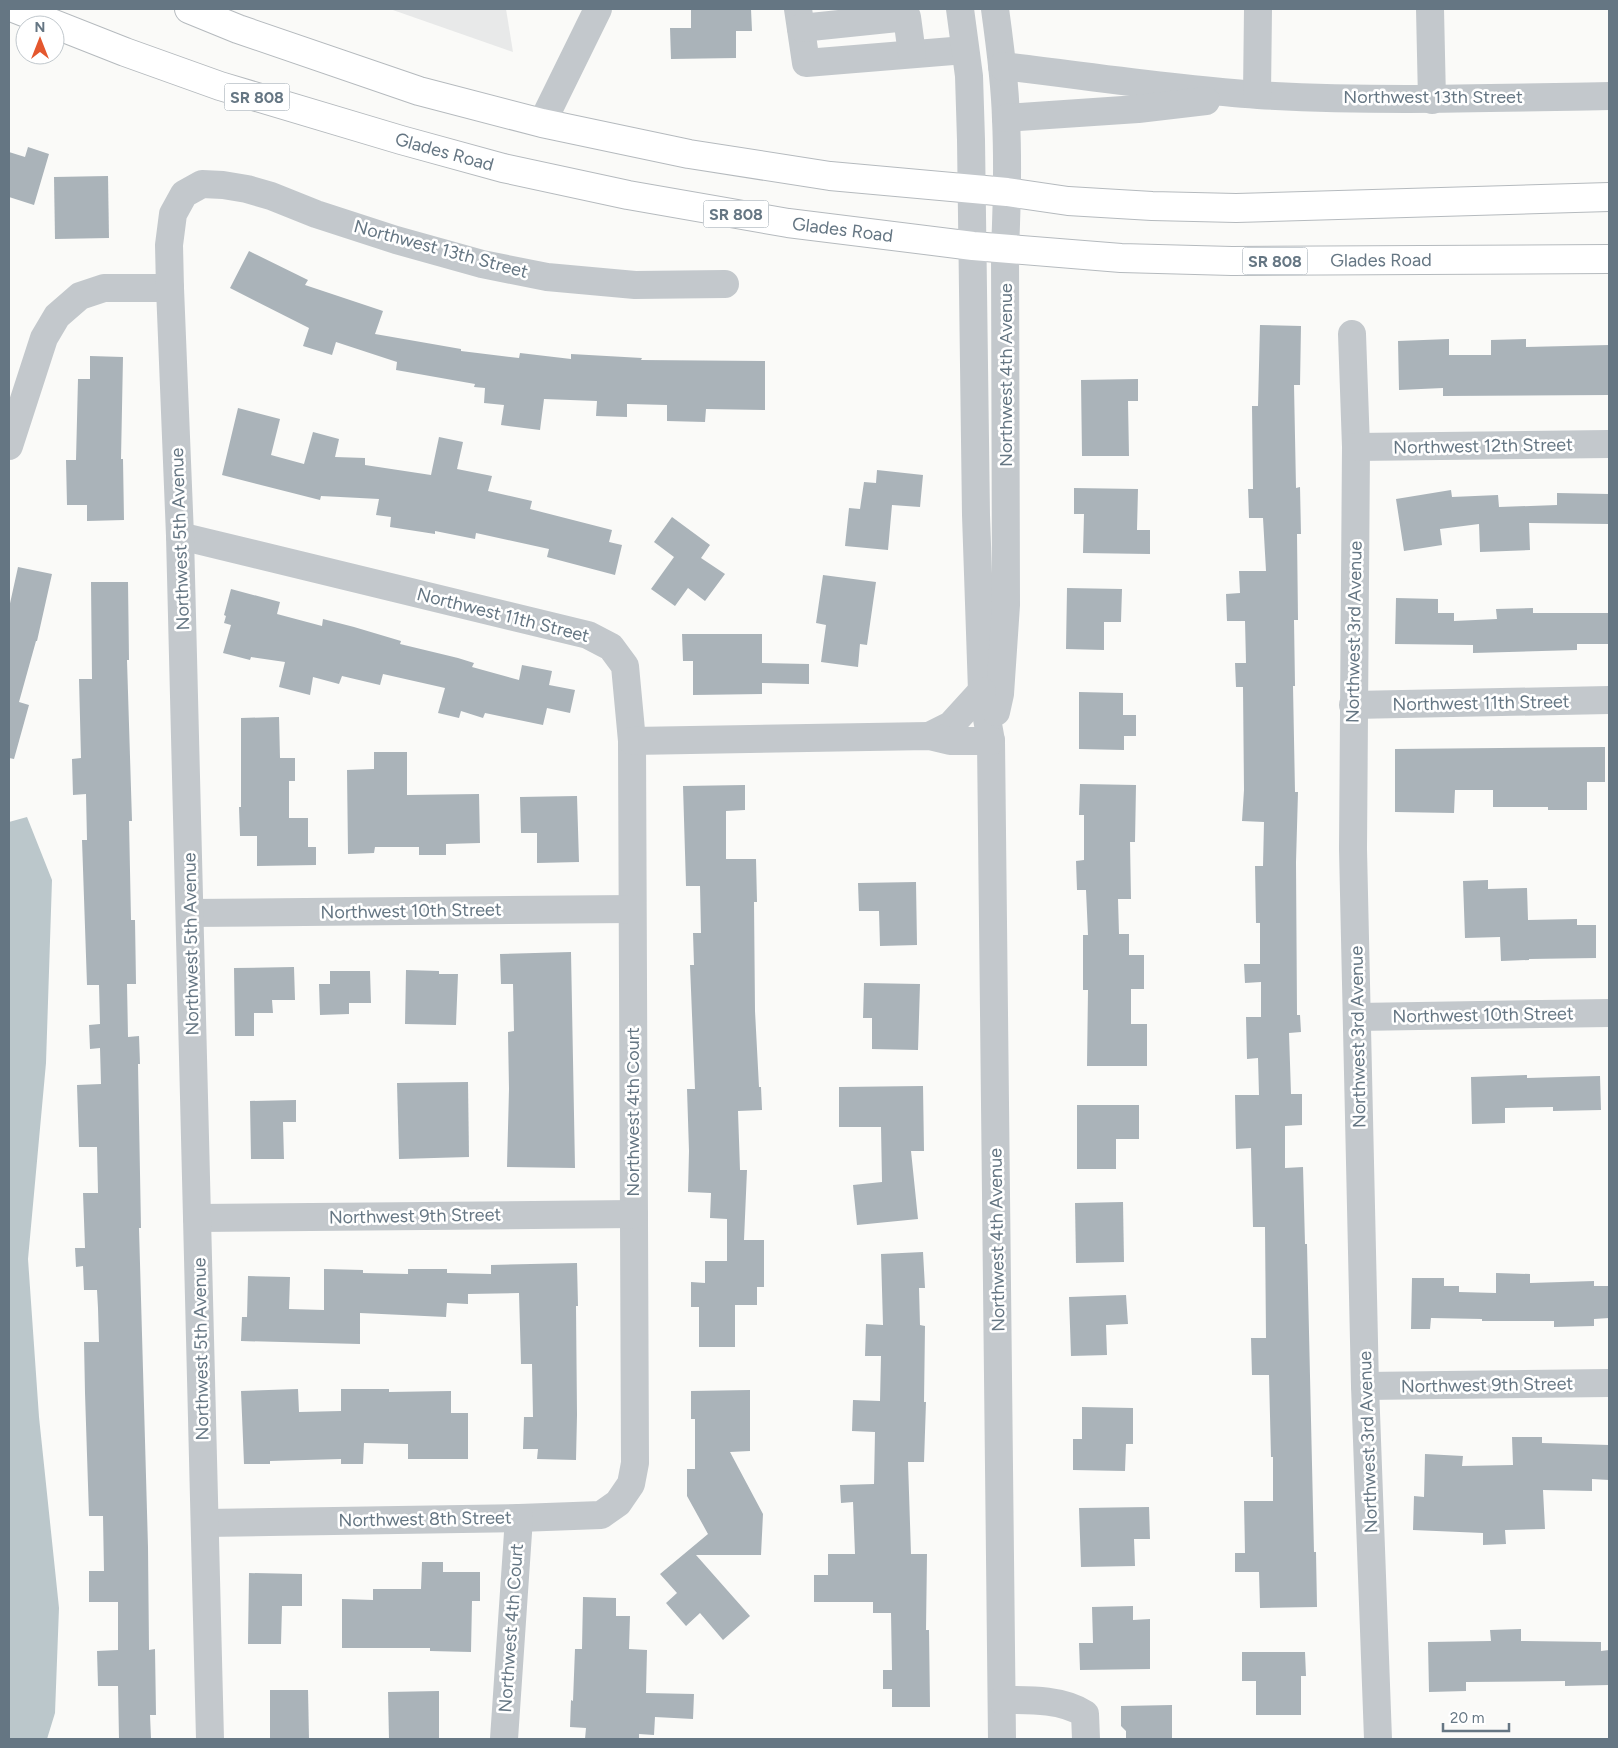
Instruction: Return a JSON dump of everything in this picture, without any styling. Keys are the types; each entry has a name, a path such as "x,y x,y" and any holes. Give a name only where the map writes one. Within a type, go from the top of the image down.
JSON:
{"main road":[{"name":"Glades Road","path":"16,9 220,86 391,137 503,168 628,195 788,223 973,246 1121,258 1232,262 1609,259"},
{"path":"197,10 238,29 419,91 542,123 653,147 830,176 1007,192 1068,201 1152,206 1236,208 1609,197"}],"street":[{"path":"542,123 598,9"},
{"name":"Northwest 4th Avenue","path":"960,9 969,76 976,515 982,691 991,741 1002,1739"},
{"name":"Northwest 4th Avenue","path":"991,741 1000,694 1006,605 1006,118 995,9"},
{"path":"1258,9 1258,94"},
{"path":"1430,9 1432,100"},
{"path":"912,54 907,17 800,18 806,63 965,50"},
{"name":"Northwest 13th Street","path":"1002,66 1258,94 1432,100 1609,96"},
{"name":"Northwest 13th Street","path":"1006,118 1138,109 1258,94"},
{"name":"Northwest 5th Avenue","path":"210,1739 180,536 169,245 173,214 184,194 202,184 223,185"},
{"name":"Northwest 13th Street","path":"223,185 271,196 316,214 396,240 482,264 547,277 635,285 725,284"},
{"path":"9,446 44,338 57,316 80,296 104,288 170,288"},
{"name":"Northwest 3rd Avenue","path":"1352,334 1356,447 1353,850 1365,1386 1378,1739"},
{"name":"Northwest 12th Street","path":"1356,447 1609,444"},
{"name":"Northwest 11th Street","path":"180,536 588,635 611,647 625,666 632,741"},
{"path":"929,736 951,725 982,691"},
{"name":"Northwest 11th Street","path":"1353,705 1609,700"},
{"path":"632,741 929,736 950,741 991,741"},
{"name":"Northwest 4th Court","path":"631,1484 635,1463 632,741"},
{"name":"Northwest 10th Street","path":"190,913 632,908"},
{"name":"Northwest 10th Street","path":"1357,1017 1609,1013"},
{"name":"Northwest 9th Street","path":"197,1218 634,1214"},
{"name":"Northwest 9th Street","path":"1365,1386 1609,1383"},
{"name":"Northwest 8th Street","path":"205,1523 601,1515 618,1503 631,1484"},
{"name":"Northwest 4th Court","path":"504,1739 519,1518"},
{"path":"1002,1700 1025,1700 1074,1707 1085,1714 1086,1739"}],"shaded area":[{"path":"390,9 506,9 513,52"},
{"path":"27,817 52,880 46,1063 28,1259 39,1417 59,1608 55,1713 47,1739 9,1739 9,822"}],"building":[{"path":"691,9 751,9 752,31 736,31 736,58 671,59 670,28 691,28"},
{"path":"28,147 49,154 34,205 9,197 9,152 25,157"},
{"path":"108,176 109,238 55,239 54,177"},
{"path":"249,251 308,280 305,285 383,311 375,334 461,349 461,351 519,358 520,353 571,359 571,354 642,358 641,360 765,361 765,410 706,409 705,422 667,421 667,405 627,404 627,417 596,416 597,401 544,399 540,430 501,425 504,405 484,403 485,388 474,387 475,384 396,370 397,362 336,342 332,355 303,346 309,328 230,288"},
{"path":"1260,325 1301,326 1300,385 1294,385 1296,488 1300,487 1301,534 1297,534 1298,620 1294,620 1295,686 1293,686 1295,792 1298,792 1296,862 1297,1015 1300,1015 1301,1032 1289,1033 1291,1094 1302,1094 1302,1125 1285,1126 1285,1168 1303,1167 1305,1244 1307,1244 1317,1607 1260,1608 1259,1572 1235,1572 1235,1553 1245,1553 1244,1501 1273,1501 1269,1375 1252,1375 1251,1338 1266,1338 1265,1227 1253,1227 1251,1148 1236,1149 1235,1095 1259,1095 1258,1058 1247,1059 1246,1017 1261,1017 1261,982 1245,983 1244,964 1260,964 1260,923 1256,923 1255,866 1263,866 1264,822 1242,821 1244,790 1243,687 1236,687 1235,663 1246,663 1245,621 1227,621 1226,594 1240,593 1239,571 1266,571 1263,518 1249,518 1248,489 1253,489 1252,406 1258,406"},
{"path":"1449,339 1449,355 1491,355 1491,340 1526,339 1526,347 1609,345 1609,395 1443,396 1443,388 1399,390 1398,341"},
{"path":"90,356 123,357 121,459 123,459 124,520 87,521 87,505 67,505 66,460 76,460 78,379 90,379"},
{"path":"1138,379 1138,401 1128,401 1129,456 1082,456 1081,380"},
{"path":"238,408 280,419 271,455 304,464 313,432 339,439 335,457 365,458 365,465 431,475 439,437 463,442 457,469 492,476 488,491 532,501 530,509 612,530 609,542 622,545 615,575 547,557 549,549 476,533 475,539 435,531 435,534 390,527 391,517 376,515 379,499 321,496 320,500 222,475"},
{"path":"877,470 923,475 920,507 892,505 888,550 845,546 849,508 860,509 864,482 876,483"},
{"path":"1074,488 1138,489 1137,530 1150,530 1150,554 1083,553 1084,514 1074,514"},
{"path":"1451,490 1452,497 1498,495 1499,507 1557,505 1557,493 1609,494 1609,524 1529,523 1530,550 1480,552 1479,524 1440,529 1442,545 1404,551 1396,499"},
{"path":"672,517 710,545 701,558 725,574 705,601 688,588 675,606 651,589 674,557 654,542"},
{"path":"18,567 52,574 37,641 19,702 29,705 14,759 9,758 9,608"},
{"path":"823,575 876,582 867,645 860,644 858,667 821,662 826,625 816,623"},
{"path":"91,582 128,582 129,660 127,660 132,821 129,821 131,920 135,920 136,984 127,984 128,1037 139,1036 140,1064 138,1064 141,1228 139,1228 149,1650 155,1649 156,1715 150,1715 151,1739 119,1739 118,1686 98,1686 97,1651 118,1650 118,1602 89,1602 89,1571 104,1571 103,1516 89,1516 85,1393 84,1342 99,1342 98,1308 97,1290 84,1290 83,1266 76,1267 75,1248 85,1248 83,1193 98,1193 97,1147 79,1147 77,1085 101,1084 100,1048 90,1049 89,1025 100,1024 99,985 87,985 82,840 87,840 86,794 73,795 72,759 81,758 79,679 92,679"},
{"path":"1067,588 1122,589 1121,622 1104,622 1104,650 1066,649"},
{"path":"231,589 280,602 277,614 322,626 323,619 354,627 401,641 400,644 474,663 472,667 519,680 522,665 552,671 549,685 575,690 570,713 547,708 543,725 485,713 483,718 461,711 459,718 438,713 445,688 383,674 380,685 342,676 339,684 313,677 310,695 279,687 285,662 251,657 250,660 223,653 231,625 224,623 226,616 224,615"},
{"path":"1396,598 1438,599 1438,613 1454,613 1454,621 1497,619 1496,609 1533,608 1533,613 1608,613 1609,644 1577,644 1577,650 1473,653 1473,645 1395,644"},
{"path":"682,634 762,634 762,663 809,664 809,684 762,683 762,694 693,695 693,661 683,661"},
{"path":"1079,692 1123,693 1123,715 1136,715 1136,736 1124,736 1124,750 1079,749"},
{"path":"279,717 280,758 295,758 295,781 289,781 289,818 308,818 308,847 316,847 316,865 257,866 257,836 240,836 241,718"},
{"path":"1605,747 1605,782 1587,782 1587,810 1548,810 1548,807 1493,807 1493,790 1455,790 1454,813 1395,812 1395,749"},
{"path":"374,752 407,752 407,795 479,794 480,843 446,844 446,855 419,855 419,847 375,847 374,853 348,854 347,770 374,769"},
{"path":"1080,784 1136,785 1135,842 1130,842 1131,899 1118,899 1119,934 1129,934 1129,955 1144,955 1144,989 1131,989 1131,1024 1147,1024 1147,1066 1087,1066 1088,990 1083,990 1083,935 1088,935 1086,890 1077,890 1076,861 1084,860 1084,815 1079,815"},
{"path":"745,785 745,810 726,811 726,859 756,859 757,902 754,902 755,1011 762,1110 738,1111 740,1170 747,1170 744,1240 764,1240 764,1287 757,1287 757,1305 735,1305 735,1347 699,1347 699,1307 691,1307 691,1282 705,1283 705,1261 727,1261 727,1219 710,1218 711,1193 688,1192 687,1089 695,1089 690,965 694,965 693,933 701,933 700,886 686,886 683,786"},
{"path":"577,796 579,862 537,863 537,833 521,833 520,797"},
{"path":"1488,880 1488,889 1527,888 1528,920 1577,919 1577,925 1596,925 1596,958 1501,961 1500,937 1465,938 1463,881"},
{"path":"916,882 917,945 880,946 879,911 859,911 858,883"},
{"path":"571,952 575,1168 507,1167 508,1032 514,1031 513,984 501,984 500,954"},
{"path":"294,967 295,1000 272,1000 273,1013 254,1013 254,1036 235,1036 234,968"},
{"path":"406,970 439,971 439,974 458,974 456,1025 405,1024"},
{"path":"330,971 370,971 371,1003 349,1003 349,1014 320,1015 319,984 330,984"},
{"path":"864,983 920,984 918,1050 872,1049 872,1018 863,1018"},
{"path":"1527,1075 1527,1078 1600,1076 1601,1110 1553,1111 1553,1107 1505,1108 1505,1123 1472,1124 1471,1077"},
{"path":"468,1082 469,1157 399,1159 397,1083"},
{"path":"923,1086 924,1151 911,1151 918,1219 857,1225 853,1185 882,1182 881,1127 839,1127 839,1087"},
{"path":"296,1100 296,1122 283,1122 284,1159 251,1159 250,1101"},
{"path":"1077,1105 1139,1105 1139,1139 1116,1139 1116,1169 1077,1169"},
{"path":"1123,1202 1124,1262 1076,1263 1075,1203"},
{"path":"923,1252 925,1288 919,1288 920,1325 925,1326 924,1402 926,1402 924,1462 908,1462 911,1554 927,1554 926,1630 929,1630 930,1707 892,1707 892,1689 883,1689 883,1670 892,1670 891,1613 873,1613 873,1602 814,1602 814,1575 828,1575 828,1554 855,1554 853,1502 841,1503 840,1485 874,1484 875,1432 852,1431 853,1400 880,1401 881,1356 865,1356 866,1324 883,1325 881,1254"},
{"path":"577,1263 576,1460 537,1459 538,1449 523,1449 524,1417 533,1417 532,1364 521,1364 519,1293 468,1294 468,1304 447,1303 446,1317 360,1313 360,1344 241,1341 242,1317 247,1317 248,1276 290,1277 289,1309 324,1310 324,1269 363,1270 363,1273 408,1274 408,1269 447,1269 447,1273 491,1274 491,1265"},
{"path":"1496,1273 1530,1274 1530,1283 1594,1281 1594,1286 1609,1286 1609,1318 1594,1319 1594,1326 1554,1327 1554,1321 1482,1321 1482,1319 1431,1318 1430,1329 1411,1329 1412,1278 1444,1278 1444,1286 1459,1286 1459,1292 1496,1293"},
{"path":"1126,1295 1128,1324 1106,1325 1107,1355 1071,1356 1069,1297"},
{"path":"298,1389 299,1412 341,1411 341,1389 389,1389 389,1392 451,1391 451,1413 468,1413 468,1459 408,1459 408,1444 364,1443 363,1464 341,1464 341,1459 270,1461 270,1464 244,1464 241,1391"},
{"path":"750,1390 750,1451 730,1452 763,1514 761,1555 696,1555 750,1616 723,1640 700,1613 686,1626 666,1603 677,1593 660,1574 708,1534 687,1496 687,1469 695,1469 695,1419 691,1419 691,1391"},
{"path":"1082,1407 1133,1408 1133,1444 1126,1444 1125,1471 1073,1470 1073,1439 1082,1439"},
{"path":"1512,1437 1542,1437 1542,1443 1609,1445 1609,1480 1592,1479 1592,1491 1543,1490 1545,1529 1505,1530 1506,1544 1483,1545 1483,1533 1413,1530 1414,1496 1424,1497 1425,1454 1463,1456 1462,1466 1513,1465"},
{"path":"1149,1507 1150,1539 1134,1539 1135,1566 1081,1567 1079,1508"},
{"path":"422,1562 443,1562 443,1572 480,1572 480,1601 472,1601 471,1652 430,1651 430,1648 342,1648 342,1599 373,1600 373,1589 421,1589"},
{"path":"249,1573 302,1574 302,1606 282,1606 281,1644 248,1644"},
{"path":"583,1597 616,1598 616,1616 630,1616 629,1649 647,1650 646,1693 694,1694 693,1719 655,1717 654,1735 639,1734 639,1739 585,1739 586,1728 570,1727 575,1649 582,1649"},
{"path":"1133,1606 1133,1620 1150,1619 1150,1669 1080,1670 1079,1643 1093,1643 1092,1607"},
{"path":"1521,1629 1521,1641 1601,1642 1601,1651 1609,1650 1609,1685 1565,1686 1565,1681 1466,1682 1466,1691 1429,1692 1428,1642 1491,1641 1490,1630"},
{"path":"1242,1652 1305,1652 1306,1676 1301,1676 1301,1715 1256,1715 1256,1681 1242,1681"},
{"path":"270,1690 308,1690 309,1739 270,1739"},
{"path":"439,1691 439,1739 389,1739 388,1692"},
{"path":"1172,1705 1172,1739 1126,1739 1126,1731 1121,1726 1121,1706"}]}
